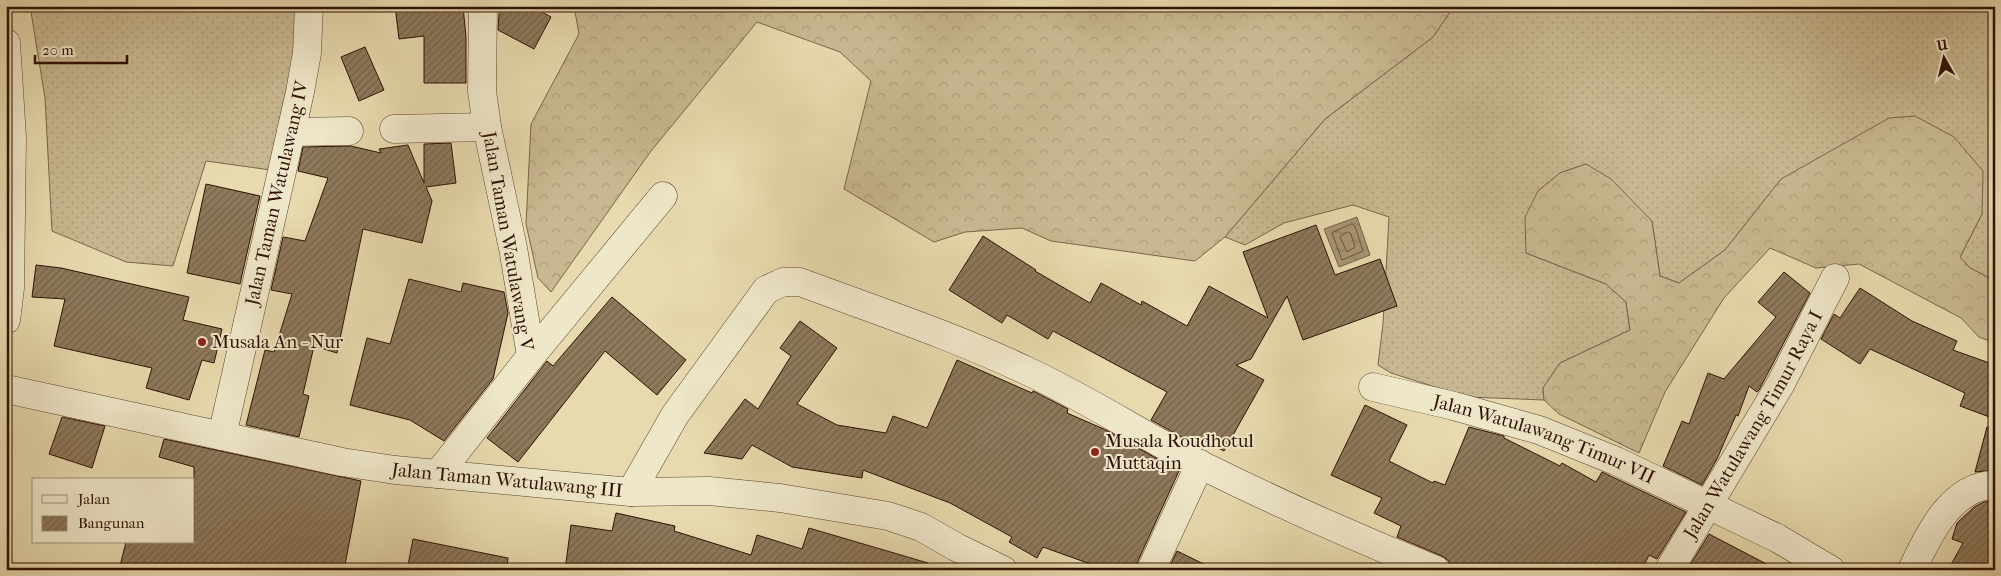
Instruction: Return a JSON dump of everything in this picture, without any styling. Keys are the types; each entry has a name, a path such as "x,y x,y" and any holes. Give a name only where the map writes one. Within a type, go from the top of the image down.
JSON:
{"street":[{"name":"Jalan Taman Watulawang IV","path":"222,436 307,53 309,6"},
{"name":"Jalan Taman Watulawang V","path":"438,474 531,356 513,248 487,127 482,91 484,6"},
{"path":"6,43 12,137 10,288 6,320"},
{"path":"394,129 487,127"},
{"path":"291,132 350,130"},
{"path":"531,356 663,196"},
{"name":"Jalan Watulawang Timur Raya I","path":"1669,570 1780,385 1835,278"},
{"path":"630,492 675,414 766,290 783,282 800,282 993,355 1072,393 1200,464 1348,534 1436,570"},
{"name":"Jalan Watulawang Timur VII","path":"1373,387 1454,406 1539,430 1616,461 1777,538 1831,570"},
{"name":"Jalan Taman Watulawang III","path":"6,389 342,462 395,470 630,492 709,492 780,498 888,516 921,527 1003,570"},
{"path":"1151,570 1200,464"},
{"path":"1912,570 1945,510 1977,487 1995,485"}],"green space":[{"path":"30,6 298,6 293,90 278,171 206,161 173,266 126,262 52,231 45,98"},
{"path":"574,6 1454,6 1433,37 1325,119 1225,237 1195,261 1051,241 1022,228 965,232 934,242 844,189 871,81 840,52 757,22 651,151 551,292 538,278 526,224 531,124 579,34"},
{"path":"1454,6 1995,6 1995,281 1970,268 1960,257 1982,214 1781,179 1725,250 1679,283 1660,276 1652,221 1586,164 1560,173 1538,191 1526,253 1606,284 1626,302 1630,330 1560,363 1543,388 1544,400 1467,397 1391,373 1378,365 1383,324 1389,217 1353,205 1284,223 1245,245 1225,237 1325,119 1433,37"},
{"path":"1915,116 1954,137 1983,171 1982,214 1960,257 1970,268 1995,281 1995,343 1979,337 1961,318 1859,264 1816,268 1770,248 1724,298 1665,392 1639,453 1559,414 1544,400 1543,388 1560,363 1630,330 1626,302 1606,284 1526,253 1525,217 1538,191 1560,173 1586,164 1611,179 1652,221 1660,276 1679,283 1725,250 1781,179 1889,118"}],"water":[{"path":"1357,217 1370,255 1339,267 1324,229"}],"building":[{"path":"395,6 463,6 466,37 466,83 424,83 424,36 399,39"},
{"path":"502,6 531,6 551,17 534,49 498,30 499,14"},
{"path":"365,47 384,90 359,101 341,57"},
{"path":"451,143 456,183 426,187 432,201 422,243 363,229 337,353 314,346 303,394 309,396 299,437 246,425 265,350 274,352 292,294 271,290 283,237 305,241 328,178 298,171 303,147 351,146 381,153 379,149 408,145 424,183 424,144"},
{"path":"206,184 260,196 240,284 187,273"},
{"path":"1316,225 1335,275 1380,259 1397,306 1303,340 1287,296 1251,359 1236,365 1264,380 1224,451 1199,438 1196,445 1151,420 1167,392 1053,331 1048,339 1007,315 1002,323 949,290 983,236 1035,271 1090,303 1101,283 1141,305 1142,301 1187,326 1209,286 1268,318 1243,252"},
{"path":"36,265 61,268 189,297 183,320 222,329 214,363 202,360 189,400 146,388 152,368 54,346 65,299 32,297"},
{"path":"1784,272 1810,293 1759,390 1757,392 1749,386 1738,416 1736,415 1717,459 1702,485 1663,466 1682,421 1689,424 1708,373 1724,379 1776,317 1758,302"},
{"path":"409,279 461,292 463,283 504,292 508,313 493,379 444,441 410,420 350,405 367,338 390,344"},
{"path":"1860,288 1912,321 1957,341 1953,350 1995,365 1995,419 1960,406 1965,393 1870,349 1860,364 1821,339 1834,314 1840,318"},
{"path":"612,297 686,360 657,395 605,351 518,462 487,438 547,361 553,366"},
{"path":"800,321 837,348 797,404 837,425 886,433 893,416 927,428 957,360 1032,393 1033,391 1041,395 1068,409 1067,413 1106,430 1179,471 1137,563 1136,570 1107,570 1043,547 1037,558 1009,542 1012,537 950,503 863,470 862,478 792,467 752,445 742,459 704,453 745,399 758,409 791,356 780,348"},
{"path":"1365,405 1407,425 1389,461 1433,483 1434,481 1445,485 1469,427 1504,436 1504,438 1560,466 1562,463 1596,482 1602,472 1686,512 1657,559 1649,555 1642,570 1451,570 1449,561 1442,556 1397,537 1401,526 1374,513 1382,498 1331,475"},
{"path":"62,417 105,426 92,468 49,454"},
{"path":"1987,427 1995,428 1995,470 1975,472"},
{"path":"164,439 361,481 344,570 119,570 126,544 195,544 194,467 159,457"},
{"path":"1995,501 1995,570 1948,570 1963,543 1952,539 1957,523 1974,507 1984,502"},
{"path":"616,513 675,526 674,531 751,555 757,535 802,549 809,528 928,563 927,570 565,570 571,525 612,531"},
{"path":"1709,534 1778,570 1687,570"},
{"path":"413,539 508,558 507,570 407,570"},
{"path":"1177,551 1216,570 1168,570"}],"place":[{"name":"Musala An - Nur","path":"202,342"},
{"name":"Musala Roudhotul Muttaqin","path":"1095,452"}]}
